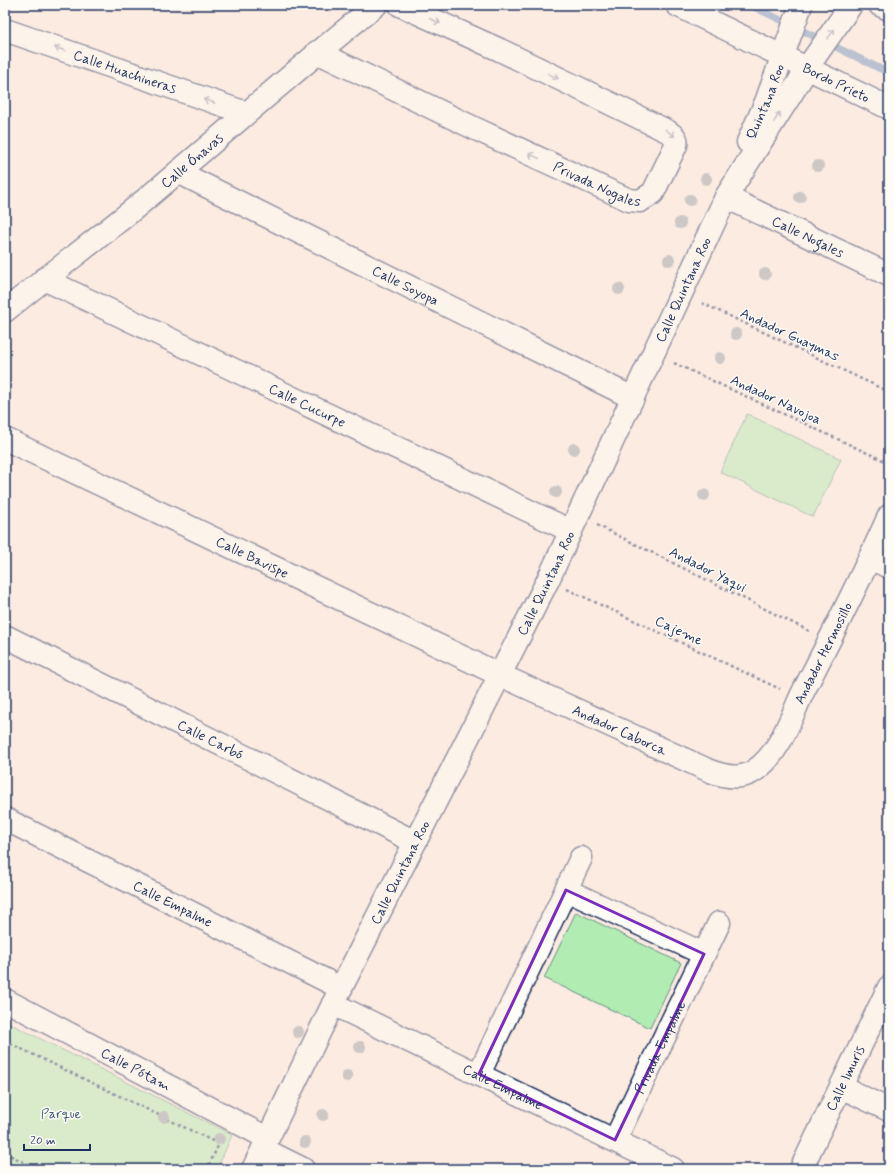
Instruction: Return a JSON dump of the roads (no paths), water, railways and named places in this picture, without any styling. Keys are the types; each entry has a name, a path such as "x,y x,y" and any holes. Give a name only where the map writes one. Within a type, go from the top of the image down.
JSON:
{"street":[{"name":"Calle Ónavas","path":"5,311 178,172 317,52 376,5"},
{"name":"Privada Nogales","path":"317,52 476,129 629,200 640,201 653,193 676,145 676,139 672,134 500,50 400,5"},
{"name":"Bordo Prieto","path":"677,5 785,49 889,108"},
{"name":"Quintana Roo","path":"726,197 801,5"},
{"path":"880,5 889,9"},
{"name":"Calle Quintana Roo","path":"253,1169 337,996 548,580 726,197 811,63 849,7"},
{"name":"Calle Huachineras","path":"5,30 246,113"},
{"name":"Calle Soyopa","path":"178,172 633,398"},
{"name":"Calle Nogales","path":"726,197 889,275"},
{"name":"Calle Cucurpe","path":"44,279 574,523"},
{"name":"Calle Bavispe","path":"5,439 500,675"},
{"name":"Andador Hermosillo","path":"742,776 753,772 773,752 830,641 880,562 889,516"},
{"name":"Calle Carbó","path":"5,636 415,842"},
{"name":"Andador Caborca","path":"500,675 710,771 731,777 742,776"},
{"name":"Calle Empalme","path":"5,819 337,996 479,1074 673,1169"},
{"path":"479,1074 581,858"},
{"path":"566,890 704,954"},
{"name":"Privada Empalme","path":"615,1140 719,923"},
{"name":"Calle Imuris","path":"800,1169 842,1087 889,987"},
{"name":"Calle Pótam","path":"5,1000 265,1144 303,1169"},
{"path":"842,1087 889,1110"}],"waterway":[{"path":"750,5 889,73"}],"park label":[{"name":"Parque","path":"61,1113"}]}
